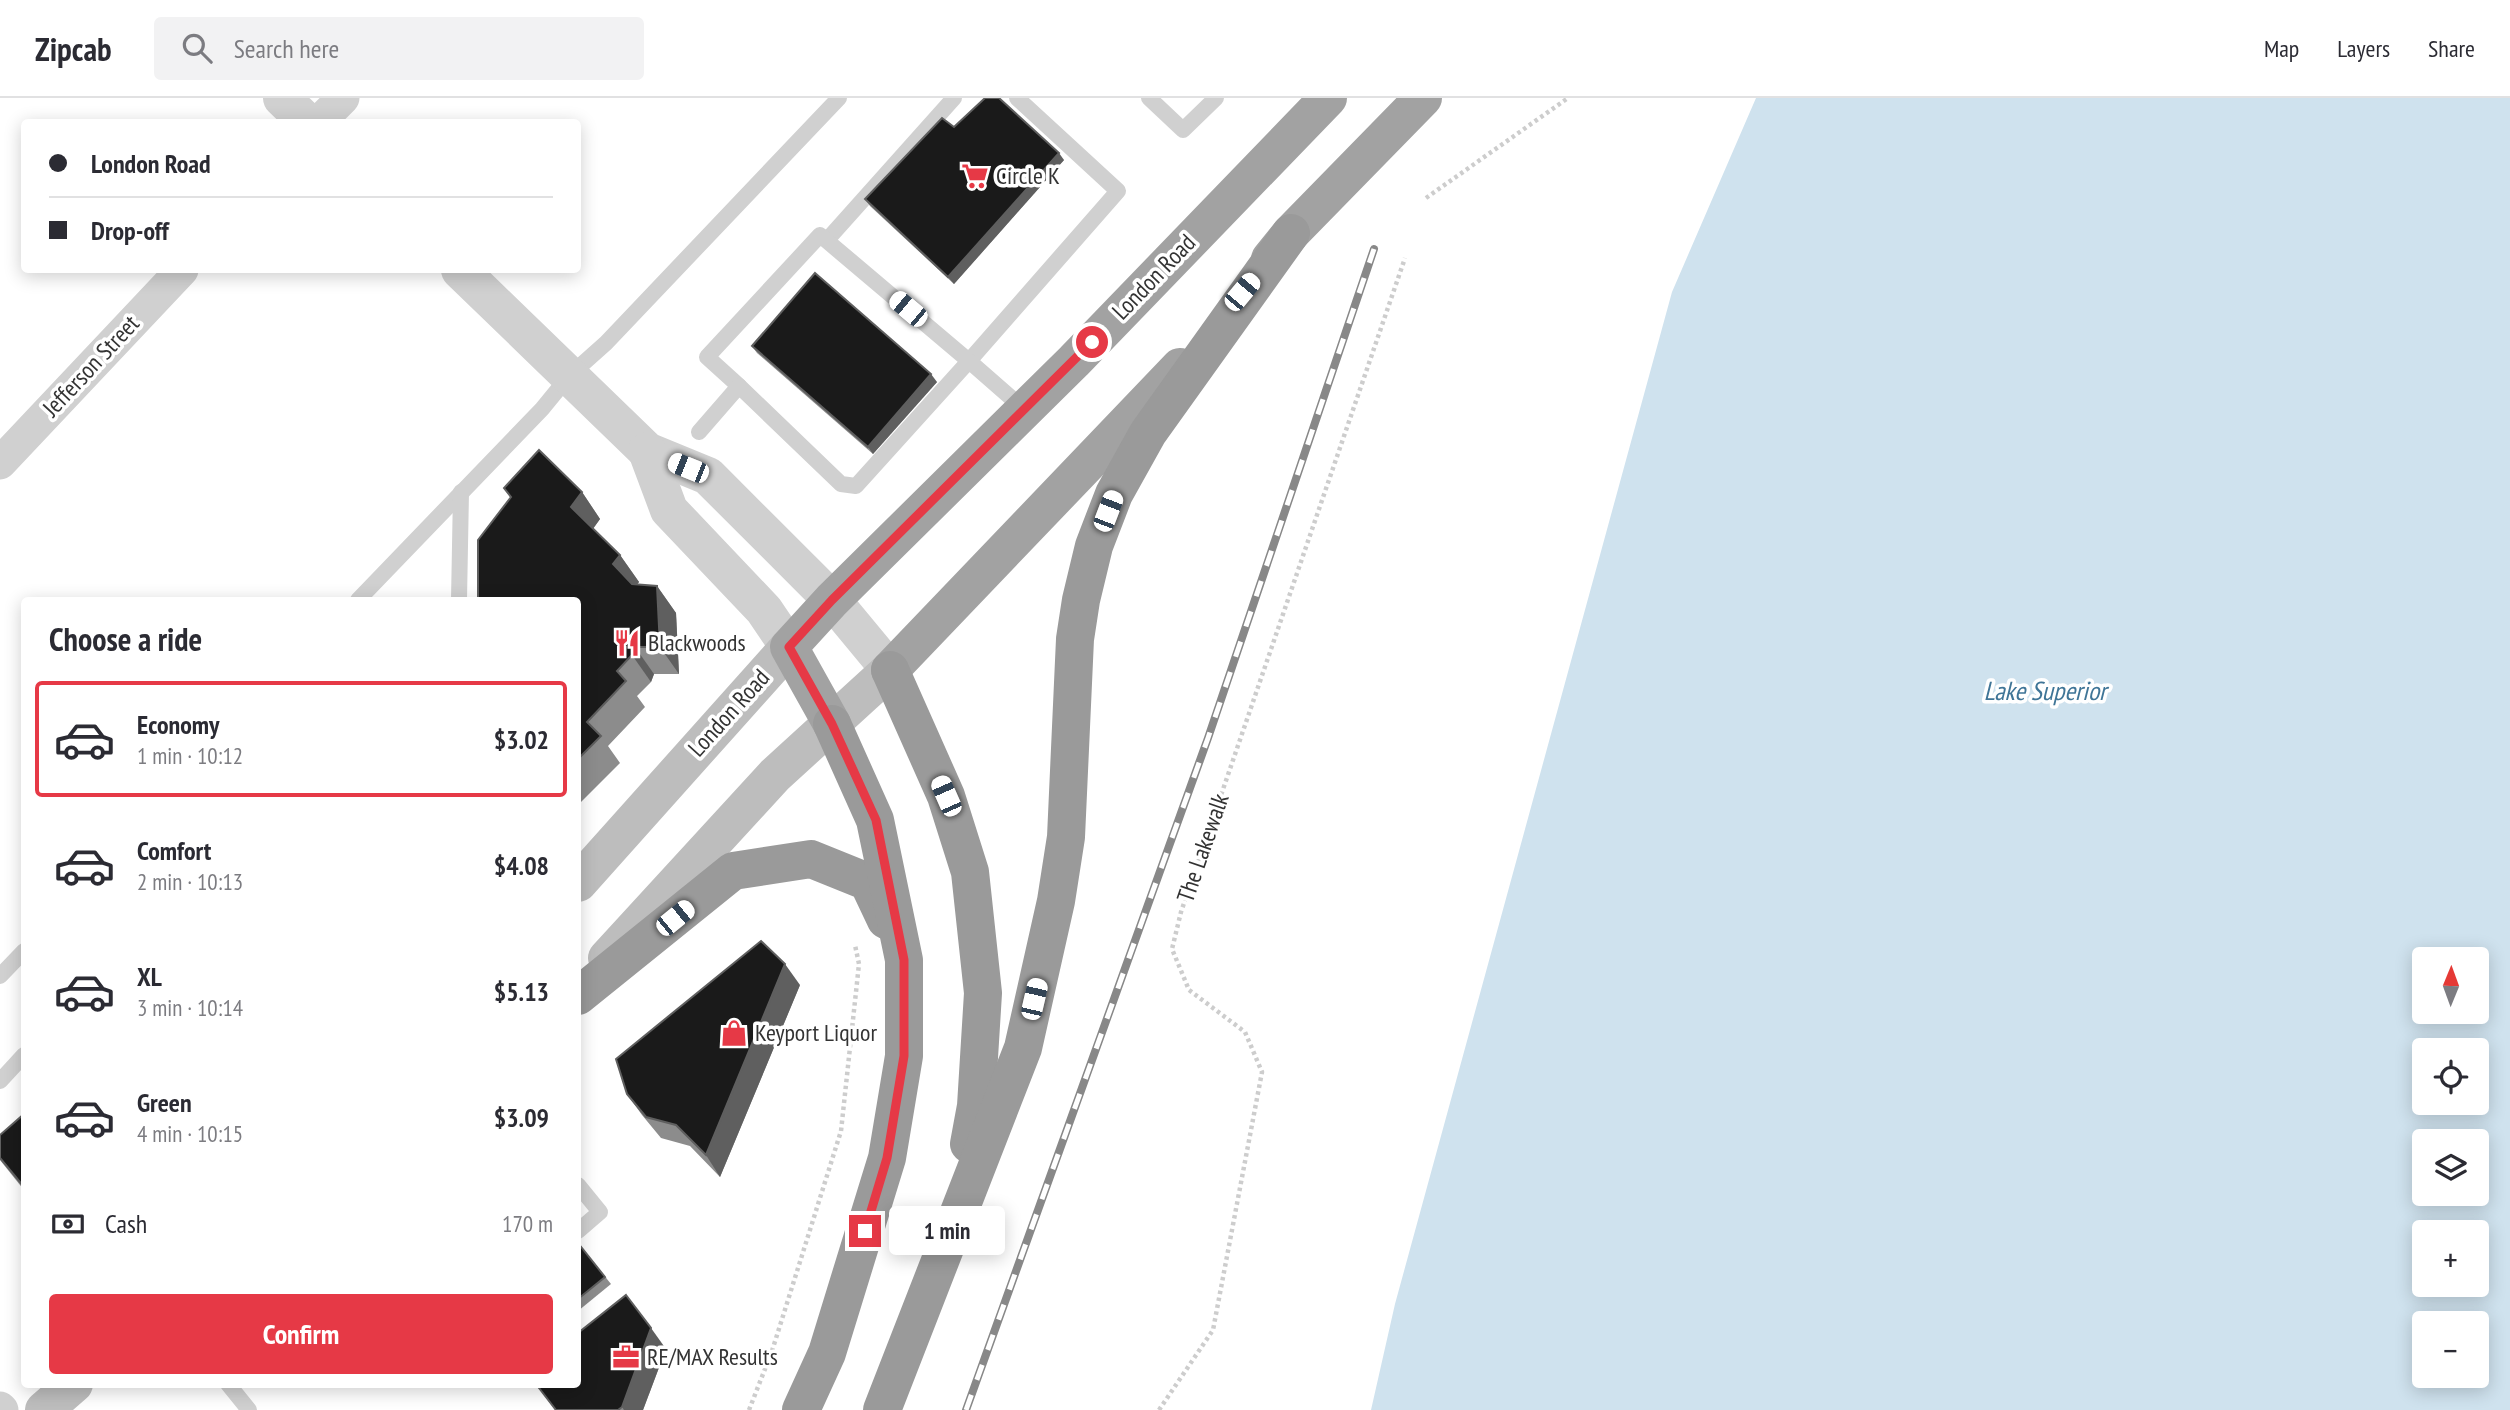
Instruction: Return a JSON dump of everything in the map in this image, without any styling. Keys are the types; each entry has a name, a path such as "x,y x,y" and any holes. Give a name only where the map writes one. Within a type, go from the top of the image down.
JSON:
{"highway":[{"name":"London Road","path":"789,647 832,600 1024,410 1328,98"},
{"path":"956,1219 976,1106 983,993 970,872 946,796 890,670 1177,371 1292,233 1423,98"},
{"path":"882,1410 1023,1048 1056,901 1068,811 1075,639 1094,546 1114,494 1148,433 1292,233"},
{"path":"789,647 832,724 876,820 904,960 904,1056 887,1158 827,1353 801,1410"},
{"path":"581,994 733,872 811,859 868,882 904,960"}],"main road":[{"name":"London Road","path":"581,880 789,647"},
{"path":"581,987 775,775 890,670"}],"street":[{"path":"282,98 304,119"},
{"path":"322,119 343,98"},
{"name":"Jefferson Street","path":"0,463 179,273"},
{"path":"463,273 647,451 708,476 832,600 890,670"},
{"path":"647,451 668,510 764,610 789,647"}],"lane":[{"path":"361,597 542,409 569,376 606,342 839,98"},
{"path":"827,240 954,98"},
{"path":"1017,98 1118,191 969,361 856,486 841,484 707,357 820,235 969,361 1024,410"},
{"path":"1149,98 1183,130 1216,98"},
{"path":"699,432 739,386"},
{"path":"459,597 461,492"},
{"path":"0,976 21,954"},
{"path":"0,1082 21,1058"},
{"path":"581,1189 600,1212 581,1228"},
{"path":"231,1388 249,1410"}],"path":[{"path":"1426,198 1568,98"},
{"name":"The Lakewalk","path":"1159,1410 1213,1330 1262,1072 1245,1032 1189,990 1172,949 1185,899 1405,258"},
{"path":"749,1410 772,1351 841,1131 859,964 854,939"}],"water":[{"name":"Lake Superior","path":"1756,98 2510,98 2510,1410 1371,1410 1395,1304 1672,292"}],"building":[{"name":"Circle K","path":"985,98 999,98 1059,153 948,277 865,199 942,118 954,127"},
{"path":"815,273 931,374 868,447 752,346"},
{"name":"Blackwoods","path":"539,450 582,492 571,507 620,555 613,564 632,584 657,586 660,647 635,647 632,655 617,671 626,681 587,722 601,736 581,756 581,597 478,597 478,540 511,497 504,488"},
{"name":"Keyport Liquor","path":"761,941 785,964 706,1155 676,1125 646,1117 627,1094 616,1059"},
{"path":"21,1117 21,1183 0,1158 0,1135"},
{"path":"581,1247 605,1277 581,1297"},
{"name":"RE/MAX Results","path":"626,1295 651,1328 622,1407 618,1410 556,1410 539,1388 581,1388 581,1331"}],"railway":[{"path":"966,1410 1208,738 1374,249"}],"place":[{"name":"Circle K","path":"975,176"},
{"name":"Blackwoods","path":"627,643"},
{"name":"Keyport Liquor","path":"734,1033"},
{"name":"RE/MAX Results","path":"626,1357"}],"route":[{"path":"865,1231 887,1158 904,1056 904,960 876,820 832,724 789,647 832,600 1092,342"}]}
